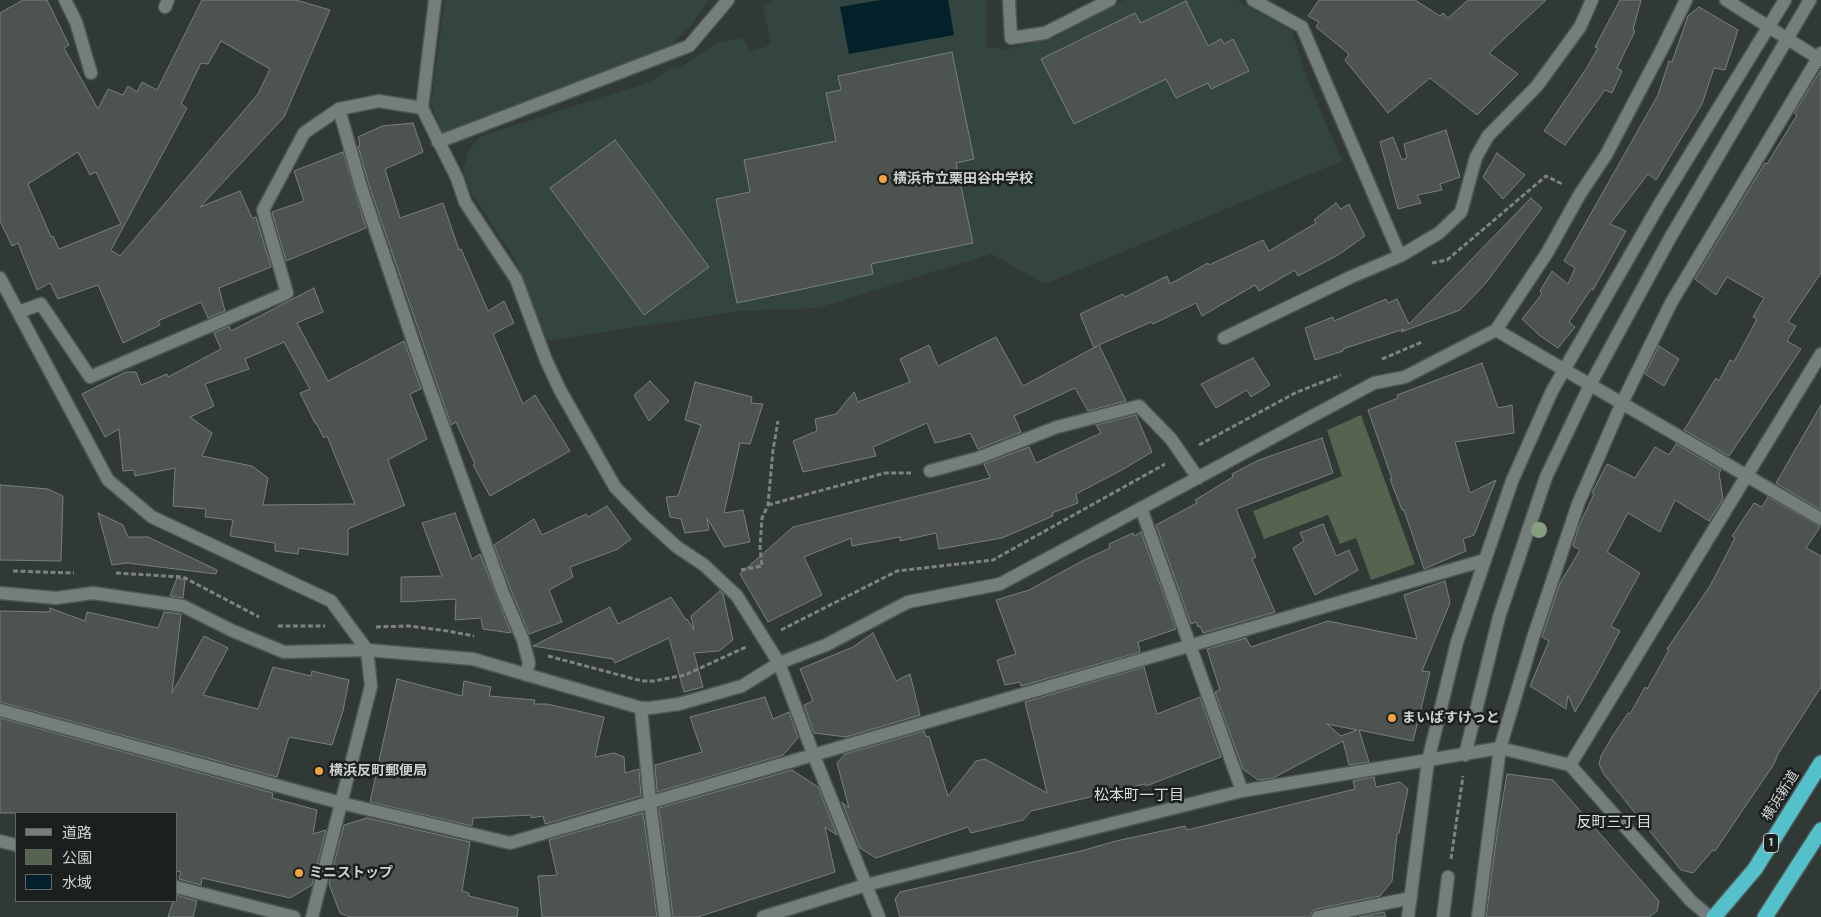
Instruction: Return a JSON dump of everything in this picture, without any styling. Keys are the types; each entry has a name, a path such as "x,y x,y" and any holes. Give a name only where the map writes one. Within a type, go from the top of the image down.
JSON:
{"highway":[{"name":"横浜新道","path":"1714,917 1755,869 1821,763"},
{"path":"1765,917 1821,830"}],"street":[{"path":"65,0 76,22 91,73"},
{"path":"434,0 422,108 456,178 465,202 516,279 546,360 560,390 615,487 677,547 704,565 737,596 779,664 879,917"},
{"path":"438,142 689,46 728,0"},
{"path":"1009,0 1011,38 1046,33 1110,0"},
{"path":"1253,0 1302,27 1400,256"},
{"path":"1224,338 1351,277 1400,256 1439,233 1461,212 1476,157 1488,136 1537,86 1580,27 1592,0"},
{"path":"0,592 56,598 93,594 183,606 234,631 284,652 368,650 473,659 640,708 679,704 742,686 779,664 826,645 908,602 1000,584 1374,383 1405,377 1496,330 1606,155 1686,0"},
{"path":"1478,917 1500,748 1533,638 1578,504 1622,403 1670,302 1820,57 1787,39 1726,0"},
{"path":"1408,917 1428,761 1457,642 1512,481 1552,390 1660,205 1786,0"},
{"path":"1465,755 1502,608 1546,477 1590,385 1670,238 1810,0"},
{"path":"19,312 41,304 90,377 287,293 263,210 304,133 339,109 380,101 422,108"},
{"path":"339,109 361,187 418,356 503,592 523,640 528,663 526,675"},
{"path":"0,278 108,480 152,517 331,601 368,650 371,686 312,917"},
{"path":"1496,330 1821,520"},
{"path":"1570,765 1821,354"},
{"path":"930,471 978,458 1058,427 1139,406 1171,439 1198,478"},
{"path":"1141,508 1242,791"},
{"path":"0,710 341,803 510,843 1485,560"},
{"path":"640,708 665,917"},
{"path":"763,917 866,885 1242,791 1500,748 1570,765 1691,901 1710,917"},
{"path":"0,841 15,845"},
{"path":"1443,917 1448,877"},
{"path":"178,887 294,917"},
{"path":"1318,917 1410,898"}],"path":[{"path":"1400,256 1413,266 1447,260 1546,176 1580,194"},
{"path":"1376,361 1429,340"},
{"path":"526,650 642,681 654,681 685,675 764,639 897,571 993,560 1297,392 1350,371"},
{"path":"762,566 760,547 762,518 768,505 773,450 778,421"},
{"path":"768,505 885,473 930,471"},
{"path":"9,571 80,573"},
{"path":"110,573 183,577 267,621"},
{"path":"276,626 409,626 482,638"},
{"path":"1448,877 1465,755"}],"shaded area":[{"path":"445,0 709,0 690,27 655,59 442,133 431,104"},
{"name":"横浜市立栗田谷中学校","path":"773,0 987,0 987,47 1007,49 1056,37 1124,0 1237,0 1292,31 1307,79 1342,161 1045,284 991,254 818,308 741,311 545,341 516,261 469,189 463,169 469,150 481,136 650,82 672,67 678,69 717,43 740,38 746,42 749,52 771,45 763,5 773,2"}],"green space":[{"path":"1361,415 1415,564 1371,580 1356,538 1340,544 1328,515 1264,539 1253,511 1342,476 1327,430"}],"water":[{"path":"880,0 948,0 954,35 849,54 840,7"}],"building":[{"path":"23,0 47,0 69,45 64,48 98,109 108,89 123,95 128,86 137,92 142,82 157,90 202,0 296,0 330,10 284,117 200,207 240,191 252,218 256,217 271,267 219,288 225,311 208,318 201,302 158,321 160,325 123,343 98,285 58,299 50,283 37,290 18,243 12,246 0,221 0,13","holes":["221,41 270,69 258,94 120,256 111,250 187,108 181,104 201,63 208,64","78,152 90,175 96,172 121,224 59,249 53,236 51,237 28,184"]},
{"path":"1319,0 1415,0 1440,16 1443,13 1448,18 1468,0 1546,0 1489,53 1518,74 1477,115 1430,78 1388,113 1345,60 1349,54 1316,27 1319,22 1308,16"},
{"path":"1620,0 1641,0 1633,30 1635,31 1617,68 1622,71 1612,93 1605,90 1565,145 1544,131 1586,69 1598,48 1595,47"},
{"path":"1186,1 1208,46 1221,39 1224,44 1233,39 1249,71 1211,89 1208,83 1176,98 1166,79 1074,124 1041,59 1135,13 1141,23"},
{"path":"1699,7 1738,30 1725,70 1714,68 1702,104 1656,180 1648,174 1610,224 1626,231 1593,290 1591,289 1569,322 1575,327 1558,348 1539,335 1522,319 1542,294 1540,291 1552,271 1568,284 1575,268 1564,261 1658,95 1669,61 1672,62 1688,16"},
{"path":"952,52 974,159 956,163 973,243 871,264 873,274 737,303 716,199 750,192 744,160 836,141 826,93 841,90 838,76"},
{"path":"1821,70 1821,273 1788,322 1796,326 1787,341 1801,349 1729,456 1684,430 1716,378 1719,381 1730,360 1734,362 1757,319 1753,317 1764,298 1727,277 1716,295 1695,279 1765,163 1767,164 1797,115 1794,113"},
{"path":"413,123 423,152 385,169 400,218 443,203 459,250 461,249 488,311 504,301 514,323 493,334 523,404 535,395 570,451 490,496 473,465 475,464 456,422 451,425 369,185 358,146 360,145 358,137 382,126"},
{"path":"1446,130 1460,177 1440,184 1442,190 1417,195 1421,203 1398,209 1380,142 1393,137 1402,160 1407,158 1404,144"},
{"path":"615,140 709,267 644,315 550,188"},
{"path":"343,152 366,228 286,261 272,212 304,201 294,171"},
{"path":"1497,153 1525,175 1503,199 1483,177"},
{"path":"1531,198 1542,208 1485,284 1460,310 1401,332 1404,329 1315,360 1305,328 1333,317 1334,321 1386,299 1388,303 1397,299 1409,324"},
{"path":"1336,203 1341,209 1349,204 1365,236 1338,255 1298,276 1295,270 1259,291 1255,285 1202,316 1196,303 1153,324 1151,322 1099,345 1126,401 1088,411 1075,388 1014,416 1021,432 978,449 970,433 935,443 927,423 873,447 876,456 803,472 793,441 817,431 815,419 836,414 854,392 858,402 910,382 900,359 929,345 938,366 996,337 1023,386 1094,348 1080,314 1123,294 1125,297 1167,276 1170,284 1208,263 1209,265 1263,240 1269,251 1316,223 1314,220"},
{"path":"314,288 323,312 297,323 328,381 404,341 421,389 410,394 427,439 388,460 405,505 348,529 348,555 299,548 298,554 275,551 275,543 230,536 233,520 205,517 206,509 173,506 175,468 135,476 134,470 123,471 119,429 105,437 82,394 126,372 136,372 141,385 167,374 168,377 221,349 214,333 229,326 231,331","holes":["284,342 310,389 300,393 324,438 327,436 355,504 263,505 268,478 252,466 202,456 212,433 190,417 214,406 205,384 249,369 245,359"]},
{"path":"1659,346 1679,359 1664,386 1645,374"},
{"path":"1253,358 1270,385 1251,397 1247,390 1216,408 1201,384"},
{"path":"1482,363 1498,408 1512,405 1514,433 1455,442 1470,493 1496,480 1474,535 1463,539 1466,551 1424,569 1404,510 1402,510 1390,479 1392,479 1368,410 1398,398 1397,395"},
{"path":"650,381 669,401 649,421 634,395"},
{"path":"695,382 752,397 751,403 763,404 750,444 740,443 724,513 743,510 750,542 724,547 707,518 709,530 685,533 681,519 670,517 666,497 678,496 701,425 685,420"},
{"path":"1821,405 1821,510 1776,483"},
{"path":"1136,415 1152,452 1076,494 1078,503 1052,513 1053,516 1002,538 939,549 936,533 900,541 900,537 852,546 851,538 804,557 822,595 768,622 740,574 793,527 990,478 984,464 1029,447 1036,463 1101,433 1096,425"},
{"path":"1322,438 1333,473 1236,509 1256,557 1252,559 1275,612 1203,633 1196,622 1191,624 1156,525 1197,503 1195,500 1233,477 1232,474 1259,460"},
{"path":"1676,444 1721,470 1719,473 1723,499 1709,521 1675,500 1660,532 1628,513 1607,552 1640,573 1611,626 1620,631 1596,676 1575,712 1568,695 1566,709 1530,686 1549,641 1542,637 1560,583 1580,550 1573,546 1579,526 1594,494 1592,493 1607,464 1635,478 1655,447 1669,455"},
{"path":"0,485 48,489 63,496 61,561 0,560"},
{"path":"1768,497 1820,527 1806,548 1821,556 1821,687 1778,754 1774,764 1715,851 1713,850 1693,873 1681,870 1603,773 1599,764 1601,756 1612,737 1628,713 1630,714 1645,687 1647,689 1669,650 1667,649 1710,586 1735,538 1732,536 1754,503 1762,507"},
{"path":"607,506 631,539 618,549 570,567 573,577 549,590 562,622 529,634 494,545 534,519 542,535 586,514 588,517"},
{"path":"98,513 123,525 128,537 148,537 217,570 216,574 127,563 112,565"},
{"path":"455,513 472,559 480,554 511,633 483,629 481,618 455,620 456,599 401,602 401,577 442,576 422,523"},
{"path":"1323,524 1336,556 1349,550 1358,570 1315,595 1293,548 1304,541 1300,533"},
{"path":"1141,532 1176,629 1138,642 1140,652 1021,686 1020,682 1005,685 997,660 1016,654 996,600 1029,590 1110,548 1109,544 1133,533 1134,536"},
{"path":"177,578 185,580 183,598 170,596"},
{"path":"1445,581 1450,603 1422,671 1430,672 1413,741 1359,730 1369,762 1349,765 1343,741 1273,778 1258,780 1243,769 1215,692 1220,690 1207,649 1246,638 1251,647 1328,621 1417,639 1404,595","holes":["1327,724 1357,730 1341,736"]},
{"path":"720,591 723,594 733,640 719,651 694,653 703,687 684,692 669,638 615,663 613,659 533,646 610,607 618,624 671,597 694,630 691,616"},
{"path":"50,608 85,621 87,612 158,628 164,612 181,614 172,693 204,636 228,648 203,695 258,709 273,667 311,676 312,671 349,680 343,711 332,745 289,737 277,777 0,702 0,611 50,612"},
{"path":"873,633 896,681 910,674 920,715 846,737 814,733 804,705 813,701 800,669 853,647"},
{"path":"1144,667 1157,714 1200,697 1221,757 1146,786 1145,784 1031,811 1023,820 971,833 968,827 876,858 860,848 842,802 849,808 837,763 845,754 924,731 926,737 929,736 948,796 976,761 985,759 1047,793 1025,702"},
{"path":"397,679 462,696 464,681 491,687 489,696 535,700 534,704 547,704 604,717 595,757 614,753 624,757 625,773 639,769 641,796 545,824 543,816 531,818 531,815 473,818 472,826 370,802"},
{"path":"765,697 773,719 789,712 798,738 783,755 657,792 655,765 702,752 690,717"},
{"path":"0,718 273,793 272,798 317,810 313,834 326,830 312,885 290,898 202,878 201,885 179,879 181,872 178,871 178,812 0,813"},
{"path":"792,770 818,787 837,835 825,827 835,872 698,917 673,917 659,808"},
{"path":"1507,774 1553,780 1659,901 1657,911 1649,917 1486,917"},
{"path":"1374,777 1376,787 1400,782 1408,789 1399,833 1397,834 1392,881 1380,896 1316,909 1312,911 1310,917 900,917 895,899 900,892 1185,826 1187,830 1355,789 1353,781"},
{"path":"643,813 657,917 542,917 538,876 557,875 549,840"},
{"path":"367,818 470,842 462,891 469,893 469,896 518,908 517,917 350,917 340,913 329,884 344,825"},
{"path":"178,896 197,901 193,917 168,917 173,902 178,902"},
{"path":"1384,912 1386,917 1359,917"}],"place":[{"name":"横浜市立栗田谷中学校","path":"883,179"},
{"name":"まいばすけっと","path":"1392,718"},
{"name":"横浜反町郵便局","path":"319,771"},
{"name":"ミニストップ","path":"299,873"}],"district":[{"name":"松本町一丁目","path":"1139,796"},
{"name":"反町三丁目","path":"1614,823"}]}
